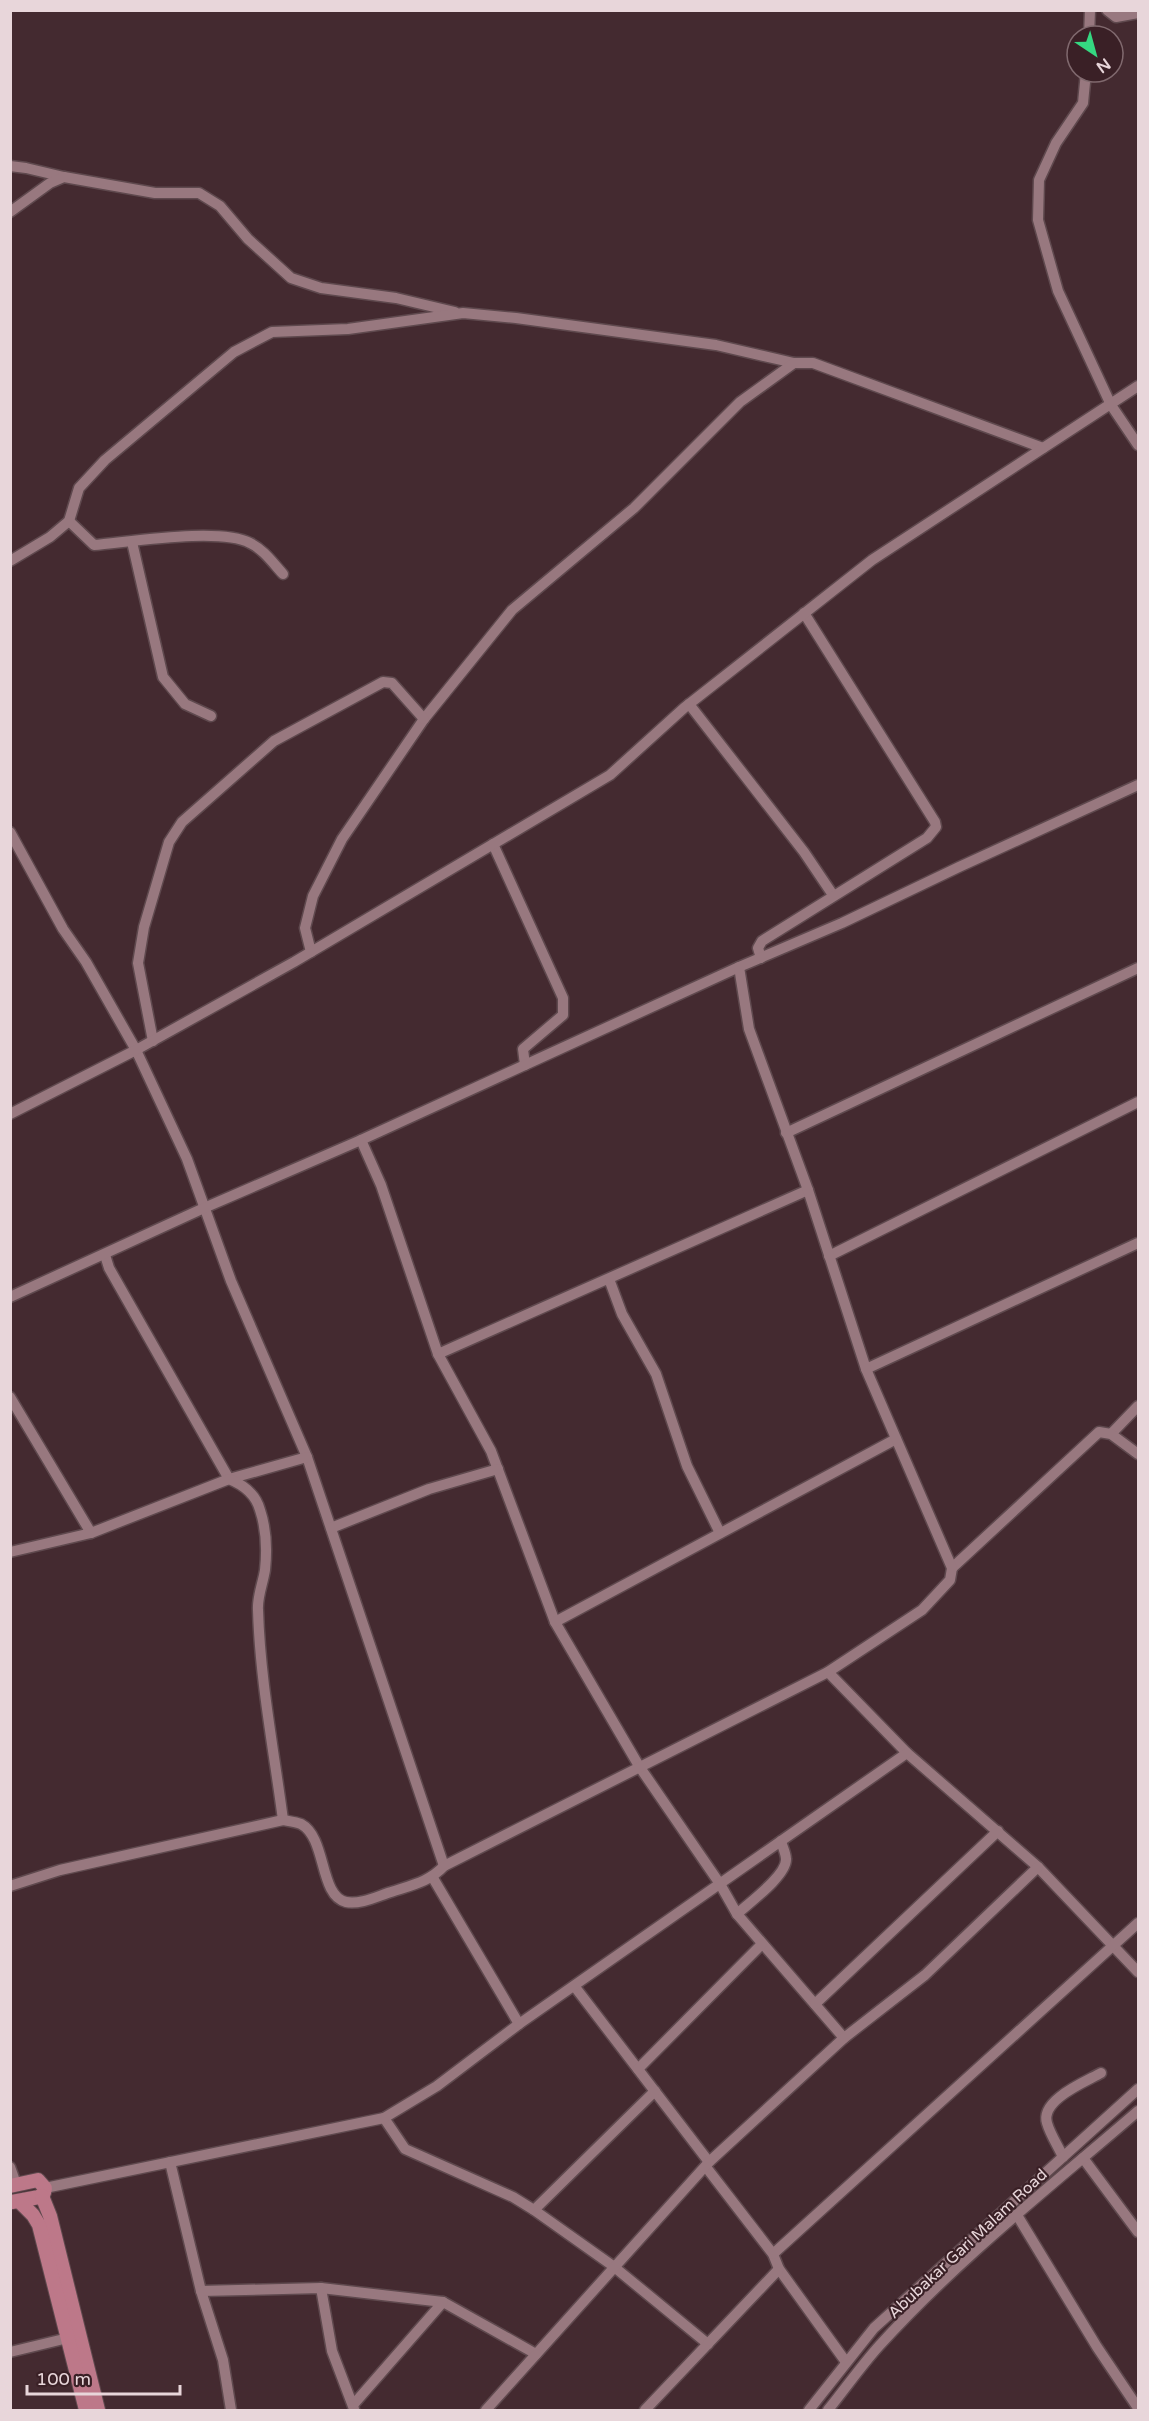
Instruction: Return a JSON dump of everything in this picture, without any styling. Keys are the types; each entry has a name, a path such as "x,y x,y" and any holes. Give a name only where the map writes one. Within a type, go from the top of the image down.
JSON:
{"main road":[{"path":"13,2185 38,2180 44,2192 98,2410"},
{"path":"15,2201 44,2192"},
{"path":"15,2201 33,2215 39,2225 86,2410"}],"street":[{"path":"1107,10 1116,17 1138,13"},
{"path":"1085,84 1083,104 1056,143 1039,180 1038,220 1058,291 1111,405 1138,445"},
{"path":"10,166 155,193 200,193 220,206 248,238 291,278 321,288 396,298 463,314 516,318 716,345 794,363 813,363 1043,448"},
{"path":"10,212 50,183 64,177"},
{"path":"10,561 50,537 69,521 79,488 105,460 234,352 272,333 348,329 463,314"},
{"path":"310,952 305,928 313,896 342,839 424,719 512,610 634,508 740,402 794,363"},
{"path":"10,1114 153,1041 310,952 610,775 690,704 872,560 1138,386"},
{"path":"69,521 94,545 180,537 231,537 250,543 264,553 283,574"},
{"path":"132,542 163,677 185,704 212,716"},
{"path":"761,958 758,948 762,941 927,838 936,827 804,613"},
{"path":"153,1041 138,963 144,927 169,842 183,822 274,741 382,682 392,684 424,719"},
{"path":"690,704 804,852 833,895"},
{"path":"10,1298 204,1208 360,1140 739,967 842,923 1138,785"},
{"path":"10,832 57,920 86,962 136,1050 187,1159 231,1281 307,1456 444,1866"},
{"path":"493,844 563,998 563,1015 523,1049 525,1065"},
{"path":"10,1886 60,1870 283,1820 301,1824 315,1839 332,1890 346,1902 365,1900 433,1878 444,1866 828,1672 922,1610 950,1580 952,1568 866,1368 808,1190 749,1029 739,967"},
{"path":"786,1133 1138,968"},
{"path":"829,1256 1138,1102"},
{"path":"360,1140 381,1185 438,1353 491,1451 555,1622 639,1766 720,1884 736,1914 844,2038"},
{"path":"438,1353 808,1190"},
{"path":"866,1368 1138,1243"},
{"path":"105,1254 109,1268 229,1479 240,1483 250,1491 260,1508 264,1527 265,1568 258,1607 259,1634 283,1820"},
{"path":"609,1279 622,1314 656,1374 687,1466 720,1533"},
{"path":"10,1397 91,1533"},
{"path":"1111,1434 1138,1406"},
{"path":"952,1568 1098,1432 1111,1434 1138,1455"},
{"path":"555,1622 896,1440"},
{"path":"10,1552 91,1533 229,1479 307,1456"},
{"path":"331,1528 429,1489 498,1469"},
{"path":"828,1672 907,1753 1038,1867 1138,1972"},
{"path":"44,2192 170,2162 384,2118 437,2086 519,2024 907,1753"},
{"path":"815,2004 998,1831"},
{"path":"736,1914 776,1879 785,1867 786,1858 781,1841"},
{"path":"486,2410 707,2164 844,2038 925,1976 1038,1867"},
{"path":"433,1878 519,2024"},
{"path":"773,2254 1138,1923"},
{"path":"638,2069 762,1944"},
{"path":"575,1987 655,2091 773,2254 779,2269 846,2362"},
{"path":"1063,2157 1046,2121 1047,2112 1052,2101 1101,2073"},
{"path":"809,2410 874,2328 1138,2089"},
{"path":"534,2210 655,2091"},
{"name":"Abubakar Gari Malam Road","path":"828,2410 886,2339 917,2307 1017,2215 1138,2111"},
{"path":"384,2118 405,2149 513,2197 534,2210 613,2266 708,2344"},
{"path":"1083,2158 1134,2217 1138,2232"},
{"path":"170,2162 201,2291 223,2361 231,2410"},
{"path":"10,2167 13,2185"},
{"path":"1017,2215 1097,2347 1138,2408"},
{"path":"645,2410 779,2269"},
{"path":"201,2291 321,2288 443,2302 536,2354"},
{"path":"321,2288 332,2351 354,2408 443,2302"},
{"path":"10,2352 68,2338"}]}
